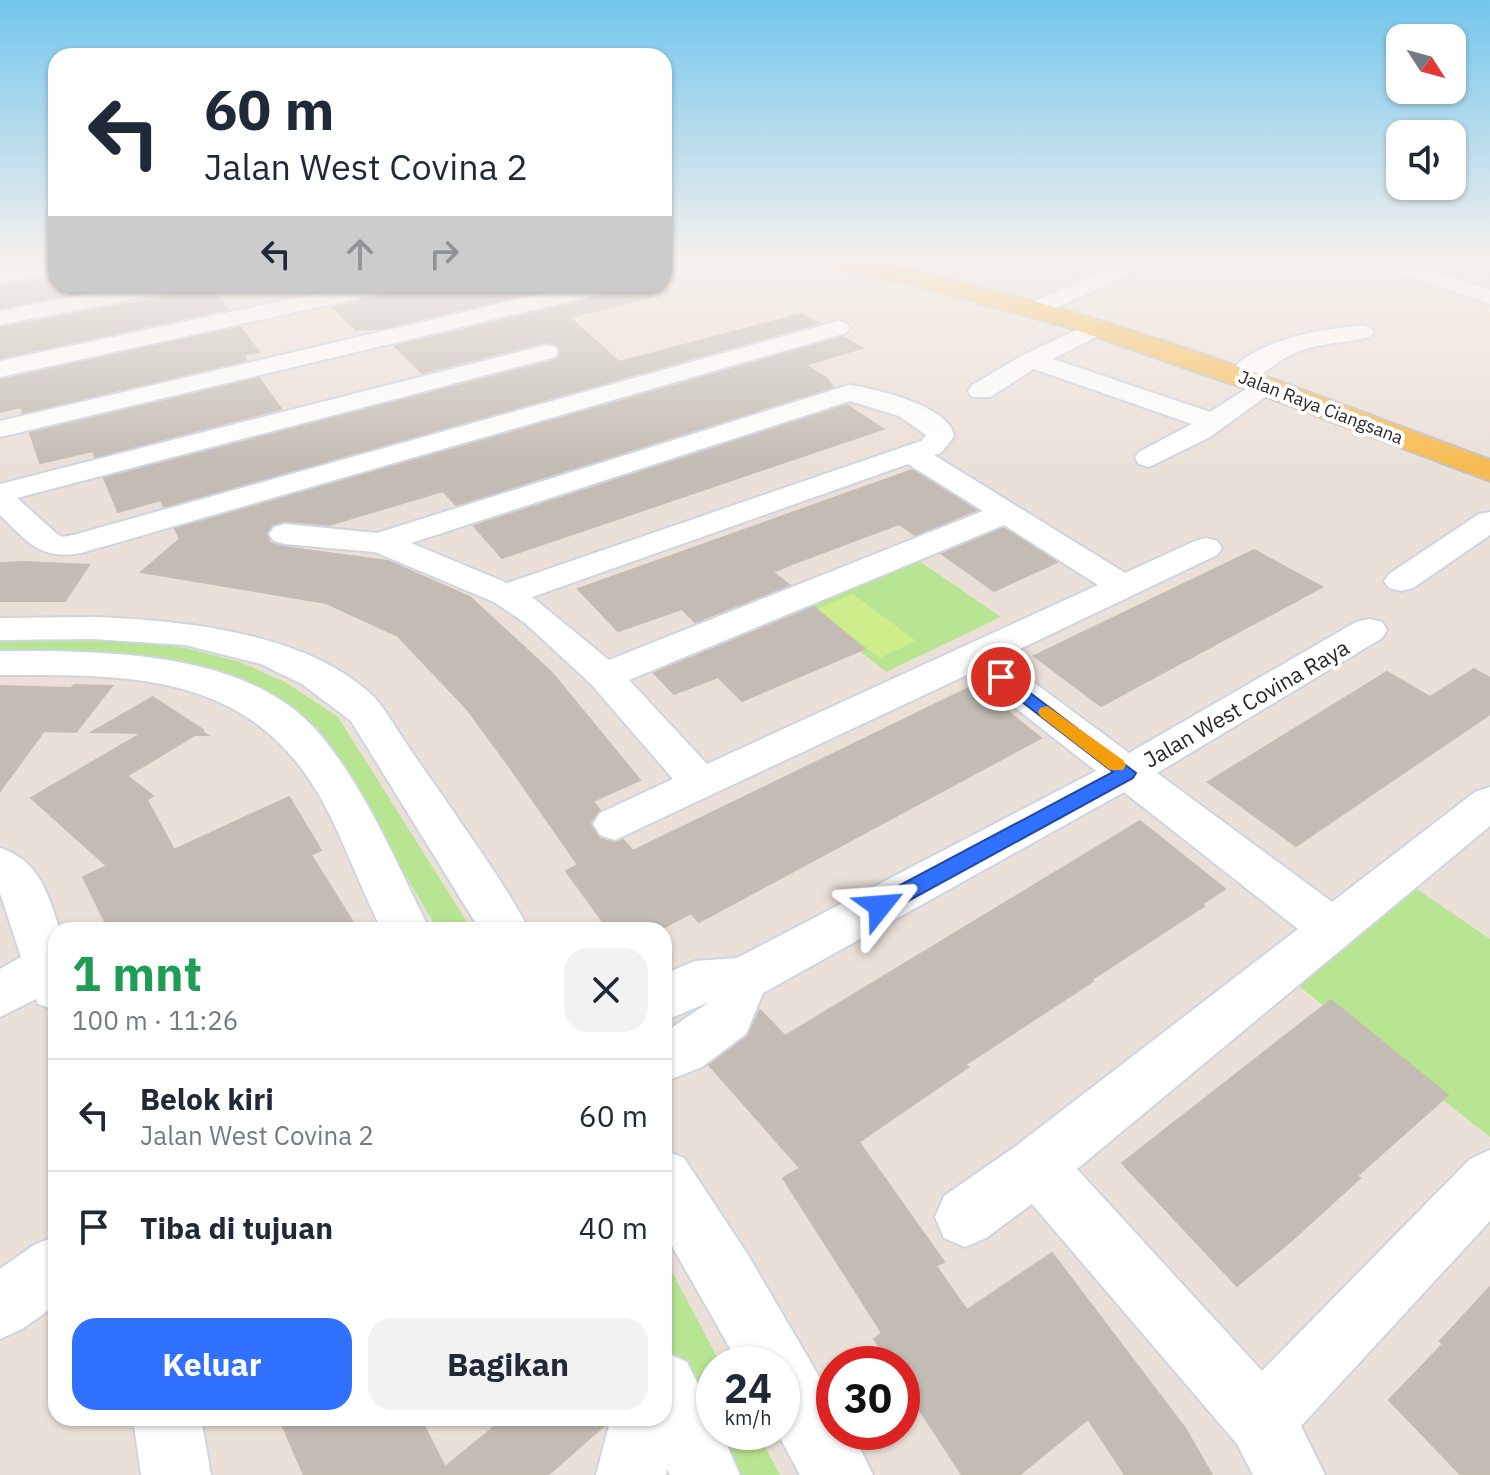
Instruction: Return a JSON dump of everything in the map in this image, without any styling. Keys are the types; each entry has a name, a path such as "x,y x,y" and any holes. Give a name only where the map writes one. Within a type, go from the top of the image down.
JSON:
{"main road":[{"name":"Jalan Raya Ciangsana","path":"1103,329 1490,471"}],"street":[{"path":"0,369 186,329"},
{"path":"273,329 300,358"},
{"path":"0,429 424,329"},
{"path":"516,329 583,381"},
{"path":"529,339 0,496 46,541 59,547 81,543 583,381 834,329"},
{"path":"981,391 1032,360 1094,329"},
{"path":"1239,377 1264,358 1301,339 1362,332"},
{"path":"1032,360 1213,422"},
{"path":"1149,458 1213,422 1266,387"},
{"path":"379,543 849,393 909,411 940,430 940,437 931,447 506,595"},
{"path":"910,453 1125,587"},
{"path":"604,676 1006,513"},
{"path":"1401,581 1490,521"},
{"path":"285,534 379,543 506,595 537,616 604,676 701,784"},
{"path":"615,824 1206,548"},
{"path":"0,629 131,627 198,634 255,650 302,668 357,703 500,922"},
{"name":"Jalan West Covina Raya","path":"672,995 695,982 743,979 1126,773 1369,630"},
{"path":"976,658 1333,929"},
{"path":"0,663 143,667 197,677 253,699 301,739 328,774 402,922"},
{"path":"965,1217 1036,1166 1490,803"},
{"path":"0,865 22,886 48,963"},
{"path":"672,1055 728,1018 743,979"},
{"path":"0,995 48,980"},
{"path":"1036,1166 1261,1420 1290,1475"},
{"path":"1261,1420 1490,1179"},
{"path":"672,1191 765,1346"},
{"path":"0,1307 48,1273"},
{"path":"672,1403 705,1475"},
{"path":"800,1408 838,1475"},
{"path":"168,1426 176,1475"},
{"path":"631,1475 643,1426"}],"green space":[{"path":"909,554 1001,617 886,672 797,601"},
{"path":"853,594 916,641 880,658 817,609"},
{"path":"0,641 142,642 185,648 240,662 285,682 338,717 467,922 433,922 317,727 267,693 225,675 171,661 130,655 0,654"},
{"path":"1414,887 1490,939 1490,1137 1295,983"},
{"path":"672,1272 711,1346 696,1346 696,1402 672,1354"},
{"path":"720,1450 767,1450 780,1475 733,1475"}],"building":[{"path":"0,329 135,329 0,358"},
{"path":"232,329 241,329 259,352 244,355 246,360 23,413 21,407 0,412 0,380"},
{"path":"467,329 582,329 619,362 745,329 797,329 164,507 161,500 118,512 104,478 556,360 561,350 556,344 545,342 422,373 395,346"},
{"path":"843,337 862,348 805,365 825,377 833,387 456,505 443,491 329,525 284,521 272,525 266,534 270,543 284,547 388,561 470,597 552,673 640,780 593,801 600,810 590,822 599,838 614,843 623,840 633,851 975,685 1041,738 699,922 691,913 672,923 603,922 566,871 578,865 511,769 467,709 398,636 326,603 141,572 180,539 175,529"},
{"path":"259,378 281,409 95,457 93,451 40,463 30,433"},
{"path":"847,405 883,429 502,558 474,526"},
{"path":"912,470 976,510 915,535 899,524 792,564 773,572 789,585 695,622 682,609 618,631 578,589"},
{"path":"1004,528 1057,562 994,591 942,554"},
{"path":"1254,550 1322,587 1101,706 1034,656"},
{"path":"0,563 89,565 65,601 0,601"},
{"path":"814,607 864,649 742,701 718,677 674,694 654,673"},
{"path":"1474,669 1490,678 1490,714 1296,846 1208,782 1387,672 1430,697"},
{"path":"74,685 112,686 76,732 44,731 0,791 0,686 71,688"},
{"path":"153,697 203,730 207,735 195,735 127,776 153,796 147,800 174,850 289,797 321,850 311,855 353,922 105,922 83,877 107,866 31,798 142,733 92,732"},
{"path":"1140,821 1225,889 965,1065 968,1067 859,1142 944,1262 936,1266 967,1310 1052,1253 1185,1428 1212,1475 1125,1475 1088,1419 1019,1475 962,1475 920,1411 920,1346 878,1346 874,1339 882,1333 783,1178 800,1168 709,1065 748,1036 760,1010 785,1036"},
{"path":"1331,1000 1448,1095 1357,1176 1360,1178 1291,1241 1237,1286 1122,1163"},
{"path":"1490,1287 1490,1475 1461,1475 1389,1400 1443,1344 1440,1341"},
{"path":"283,1426 424,1426 445,1467 495,1426 604,1426 548,1475 304,1475"}],"slow traffic":[{"path":"1047,712 1116,765"}],"route":[{"path":"880,906 1126,773 1001,677"}]}
